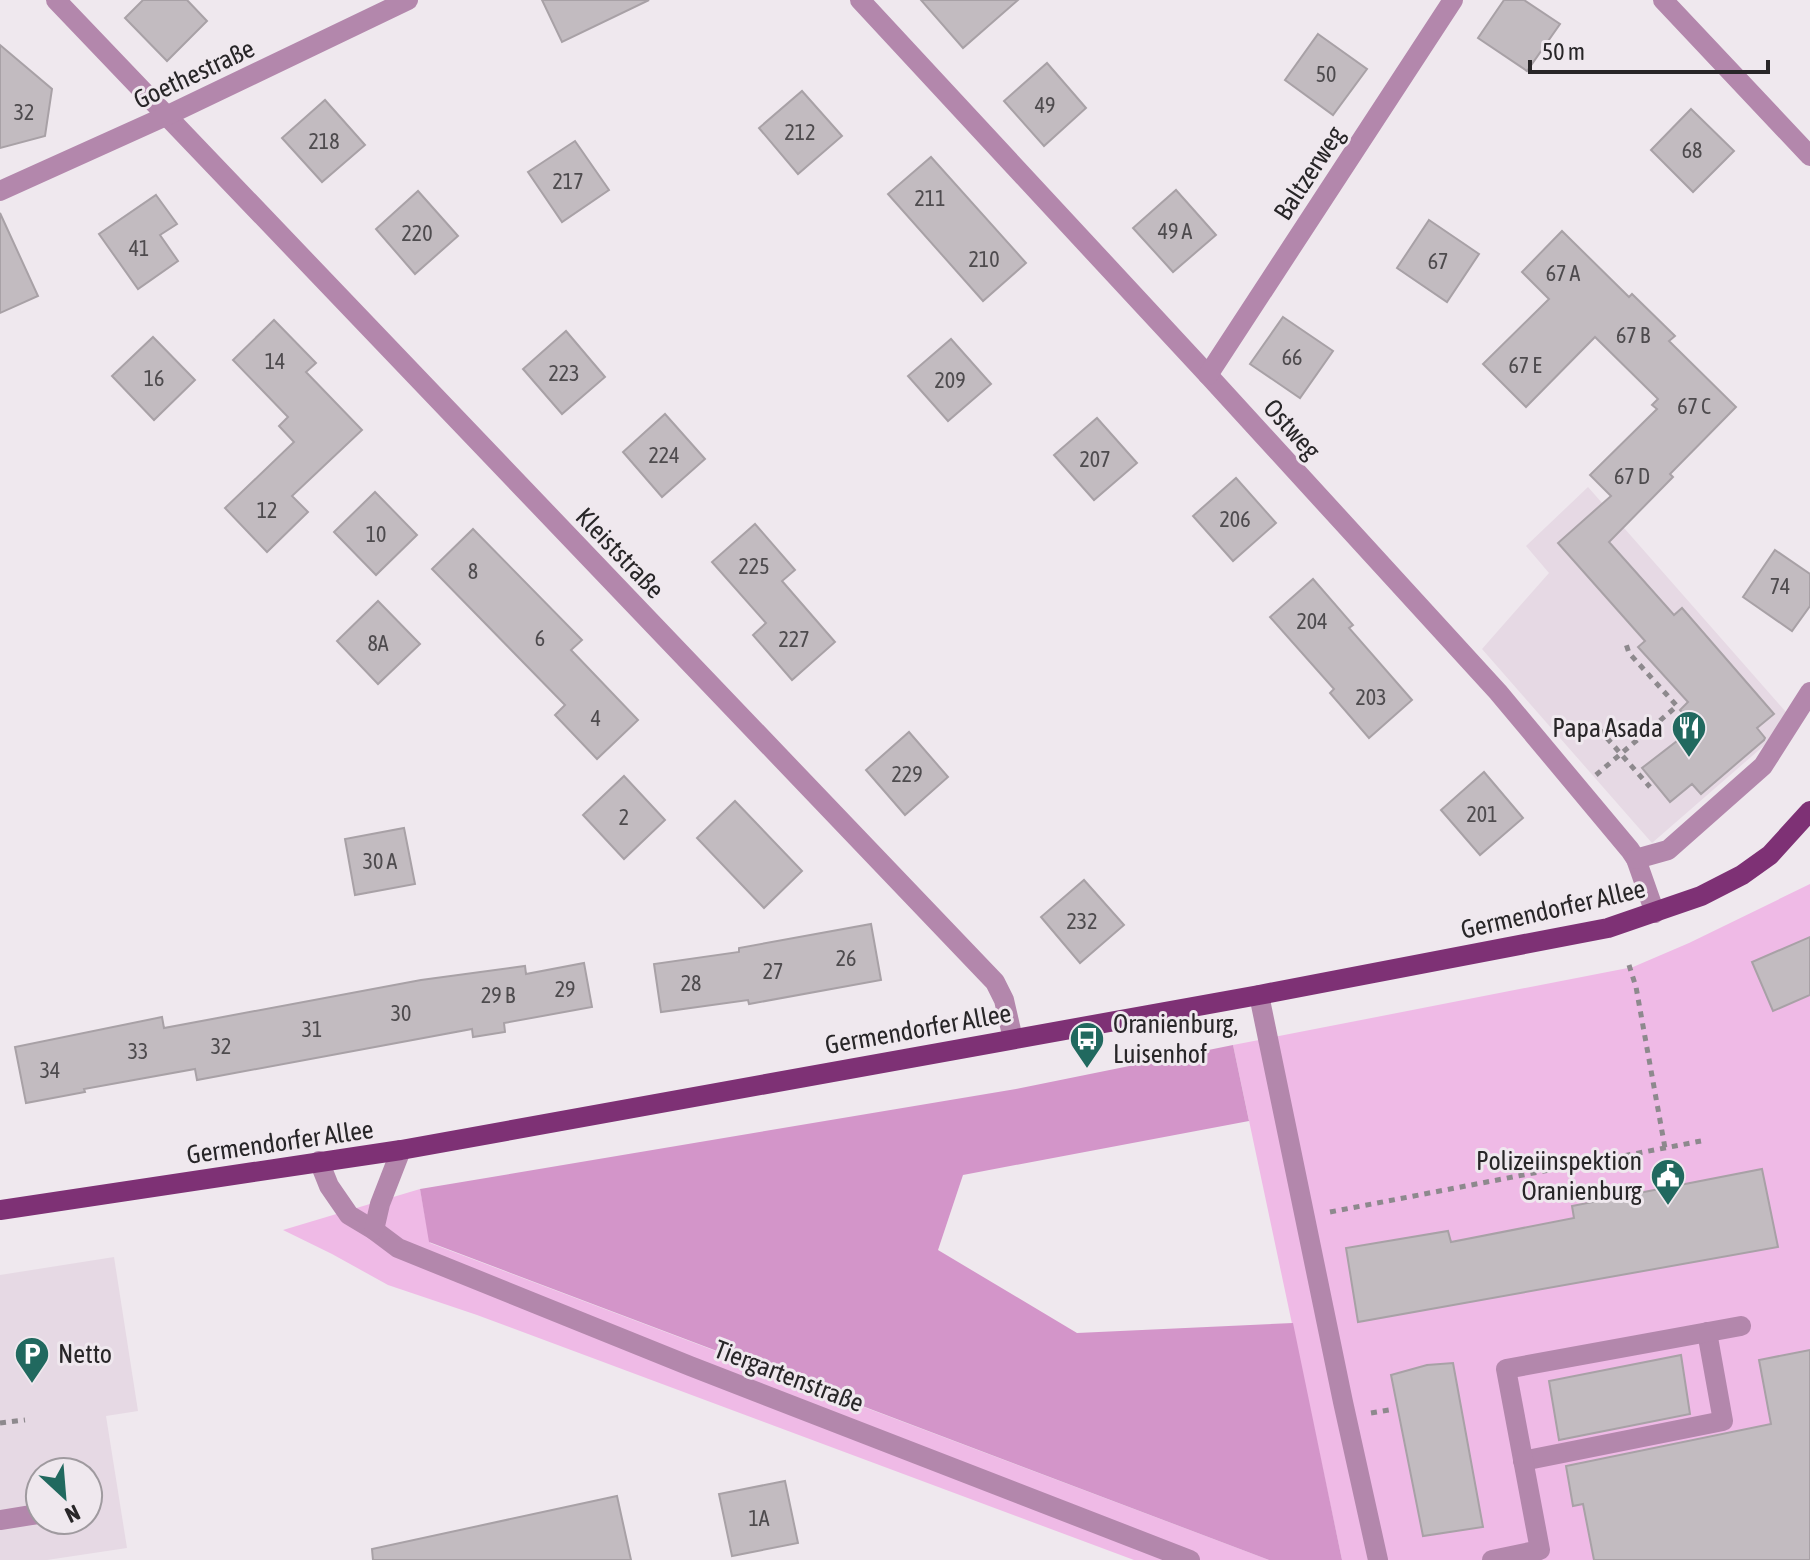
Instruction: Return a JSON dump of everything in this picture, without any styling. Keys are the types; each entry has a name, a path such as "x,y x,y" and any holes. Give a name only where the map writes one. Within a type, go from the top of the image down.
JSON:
{"main road":[{"name":"Germendorfer Allee","path":"0,1210 401,1150 1578,935 1655,913 1701,896 1742,875 1770,855 1810,811"}],"street":[{"name":"Kleiststraße","path":"56,0 995,982 1004,1000 1013,1039"},
{"name":"Goethestraße","path":"0,191 166,116 408,0"},
{"name":"Ostweg","path":"860,0 1498,692 1636,859 1655,913"},
{"name":"Baltzerweg","path":"1208,375 1453,0"},
{"path":"1663,0 1810,156"},
{"path":"1636,859 1668,850 1763,766 1810,692"},
{"path":"1259,995 1378,1560"},
{"path":"374,1230 380,1204 401,1150"},
{"name":"Tiergartenstraße","path":"319,1161 329,1186 349,1215 398,1248 690,1366 1190,1560"},
{"path":"1492,1560 1539,1555 1506,1369 1741,1326"},
{"path":"1523,1461 1723,1421 1707,1332"},
{"path":"0,1520 24,1516"}],"path":[{"path":"1579,789 1677,706 1629,653 1626,644"},
{"path":"1599,729 1650,787"},
{"path":"1629,965 1636,987 1665,1148"},
{"path":"1306,1217 1701,1141"},
{"path":"0,1423 25,1420"}],"shaded area":[{"path":"1588,487 1786,712 1767,743 1652,843 1482,649 1549,573 1526,546"},
{"path":"1810,884 1810,1560 1342,1560 1233,1045 1633,967"},
{"path":"1233,1045 1249,1121 963,1175 938,1250 1077,1333 1293,1323 1342,1560 1269,1560 429,1242 420,1189 1016,1089"},
{"path":"420,1189 430,1243 1269,1560 1134,1560 477,1315 388,1285 283,1230"},
{"path":"114,1257 138,1411 106,1416 127,1548 47,1560 0,1560 0,1275"}],"building":[{"path":"143,0 187,0 207,21 167,61 125,18"},
{"path":"542,0 649,0 562,42"},
{"path":"921,0 1018,0 963,48"},
{"path":"1504,0 1524,0 1560,24 1527,71 1478,38"},
{"path":"1318,34 1367,69 1333,115 1285,80"},
{"path":"0,45 52,89 45,136 0,148"},
{"path":"1047,63 1086,108 1044,146 1004,101"},
{"path":"802,91 842,136 798,174 759,128"},
{"path":"325,100 365,145 322,182 282,138"},
{"path":"1691,109 1734,151 1693,192 1651,150"},
{"path":"575,141 609,190 562,222 528,172"},
{"path":"931,157 1026,263 983,301 888,194"},
{"path":"1176,190 1216,235 1173,272 1133,228"},
{"path":"418,191 458,236 415,274 376,229"},
{"path":"156,195 177,224 160,235 178,261 138,289 99,234"},
{"path":"0,213 38,296 0,313"},
{"path":"1429,220 1479,254 1447,302 1397,268"},
{"path":"1562,231 1629,297 1632,294 1675,336 1669,341 1736,407 1609,542 1674,615 1682,608 1774,714 1757,728 1764,740 1701,794 1692,784 1670,802 1642,768 1695,727 1680,710 1688,702 1638,647 1645,641 1558,543 1611,496 1590,475 1657,409 1652,405 1658,399 1595,337 1526,407 1483,364 1549,299 1522,272"},
{"path":"1283,317 1333,351 1300,398 1250,364"},
{"path":"274,320 316,363 306,372 362,430 292,496 308,512 267,552 225,508 294,442 279,426 288,417 233,360"},
{"path":"566,331 605,377 562,414 523,369"},
{"path":"153,337 195,380 154,420 112,376"},
{"path":"951,339 991,384 948,421 908,376"},
{"path":"665,414 705,459 662,497 623,452"},
{"path":"1097,418 1137,463 1094,500 1054,455"},
{"path":"1236,478 1276,523 1233,561 1193,516"},
{"path":"375,492 417,535 376,575 334,532"},
{"path":"755,524 795,570 782,581 835,642 792,680 753,635 766,623 712,562"},
{"path":"473,529 582,640 571,650 638,720 597,759 555,715 565,705 432,569"},
{"path":"1775,550 1810,574 1810,606 1792,631 1743,597"},
{"path":"1313,579 1353,625 1349,628 1412,700 1369,738 1330,693 1334,689 1270,617"},
{"path":"378,601 420,644 378,684 337,641"},
{"path":"909,732 948,777 905,815 866,770"},
{"path":"1484,772 1523,818 1480,855 1441,810"},
{"path":"624,776 665,820 624,859 583,815"},
{"path":"735,801 802,871 764,908 697,838"},
{"path":"404,828 415,884 355,895 345,839"},
{"path":"1084,880 1124,925 1080,963 1041,917"},
{"path":"871,924 881,980 749,1004 748,1000 661,1012 654,964 739,952 739,948"},
{"path":"1810,937 1810,995 1773,1011 1752,962"},
{"path":"584,963 592,1007 504,1023 505,1032 473,1037 472,1029 197,1080 195,1069 26,1103 15,1047 162,1017 164,1028 421,980 525,966 526,974"},
{"path":"1762,1169 1778,1247 1358,1322 1346,1248 1448,1231 1451,1242 1574,1218 1572,1206"},
{"path":"1810,1350 1810,1560 1594,1560 1583,1504 1573,1506 1566,1466 1771,1424 1759,1360"},
{"path":"1681,1355 1690,1414 1559,1440 1549,1381"},
{"path":"1453,1363 1483,1527 1423,1536 1391,1375 1427,1365"},
{"path":"785,1481 798,1543 732,1556 719,1494"},
{"path":"617,1496 631,1560 373,1560 372,1549"}],"place":[{"name":"Papa Asada","path":"1689,759"},
{"name":"Oranienburg, Luisenhof","path":"1087,1070"},
{"name":"Polizeiinspektion Oranienburg","path":"1668,1207"},
{"name":"Netto","path":"32,1385"}]}
